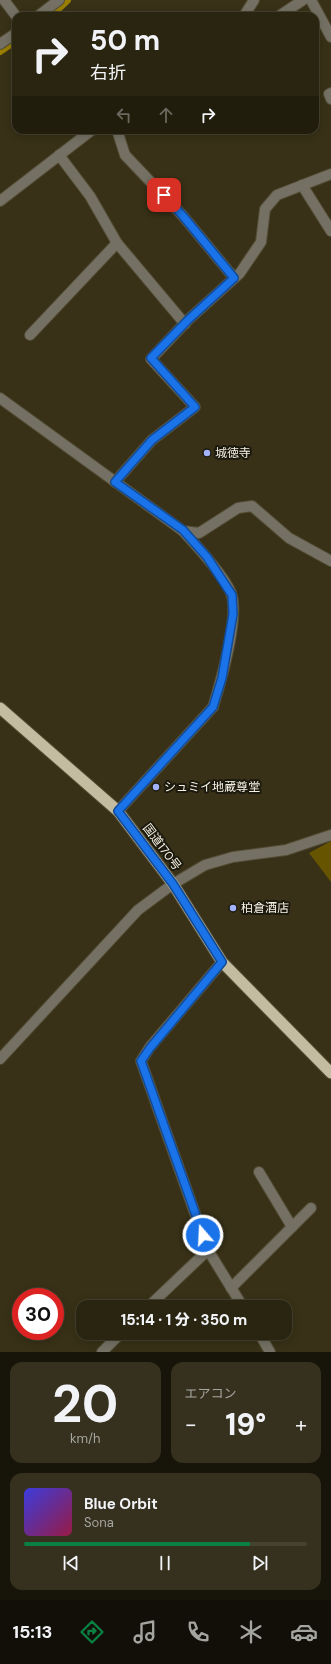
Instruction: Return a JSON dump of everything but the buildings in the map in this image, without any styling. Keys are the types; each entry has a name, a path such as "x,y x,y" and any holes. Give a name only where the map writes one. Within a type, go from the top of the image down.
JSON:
{"highway":[{"name":"国道170号","path":"0,708 118,811 173,884 222,962 331,1073"}],"street":[{"path":"4,0 13,12"},
{"path":"43,12 59,0"},
{"path":"246,12 254,0"},
{"path":"285,12 303,0"},
{"path":"311,0 317,12"},
{"path":"319,15 331,37"},
{"path":"0,44 12,36"},
{"path":"331,93 329,94 331,98"},
{"path":"0,201 87,134"},
{"path":"118,134 125,154 183,216 234,278"},
{"path":"59,155 90,196 117,243 184,324"},
{"path":"115,482 152,440 195,407 151,358 184,324 240,273 261,242 266,209 277,195 331,174"},
{"path":"302,185 331,231"},
{"path":"30,335 117,243"},
{"path":"0,398 183,530 207,557 232,595 233,614 222,678 213,707 118,811"},
{"path":"183,530 199,533 238,508 252,506 289,538 331,560"},
{"path":"0,1059 138,910 173,884 205,865 233,857 286,850 331,835"},
{"path":"222,962 150,1048 141,1061 208,1250 239,1300"},
{"path":"259,1172 292,1227"},
{"path":"231,1288 311,1208"},
{"path":"155,1300 208,1250"},
{"path":"102,1352 114,1340"},
{"path":"263,1340 270,1352"}],"shaded area":[{"path":"331,841 331,882 309,853"}],"waterway":[{"path":"54,12 67,0"},
{"path":"0,51 12,43"}],"place":[{"name":"城徳寺","path":"207,453"},
{"name":"シュミイ地蔵尊堂","path":"156,787"},
{"name":"柏倉酒店","path":"233,908"}],"route":[{"path":"164,195 234,278 188,320 151,358 195,407 152,440 115,482 183,530 207,557 232,595 233,614 222,678 213,707 118,811 173,884 222,962 150,1048 141,1061 203,1235"}]}
